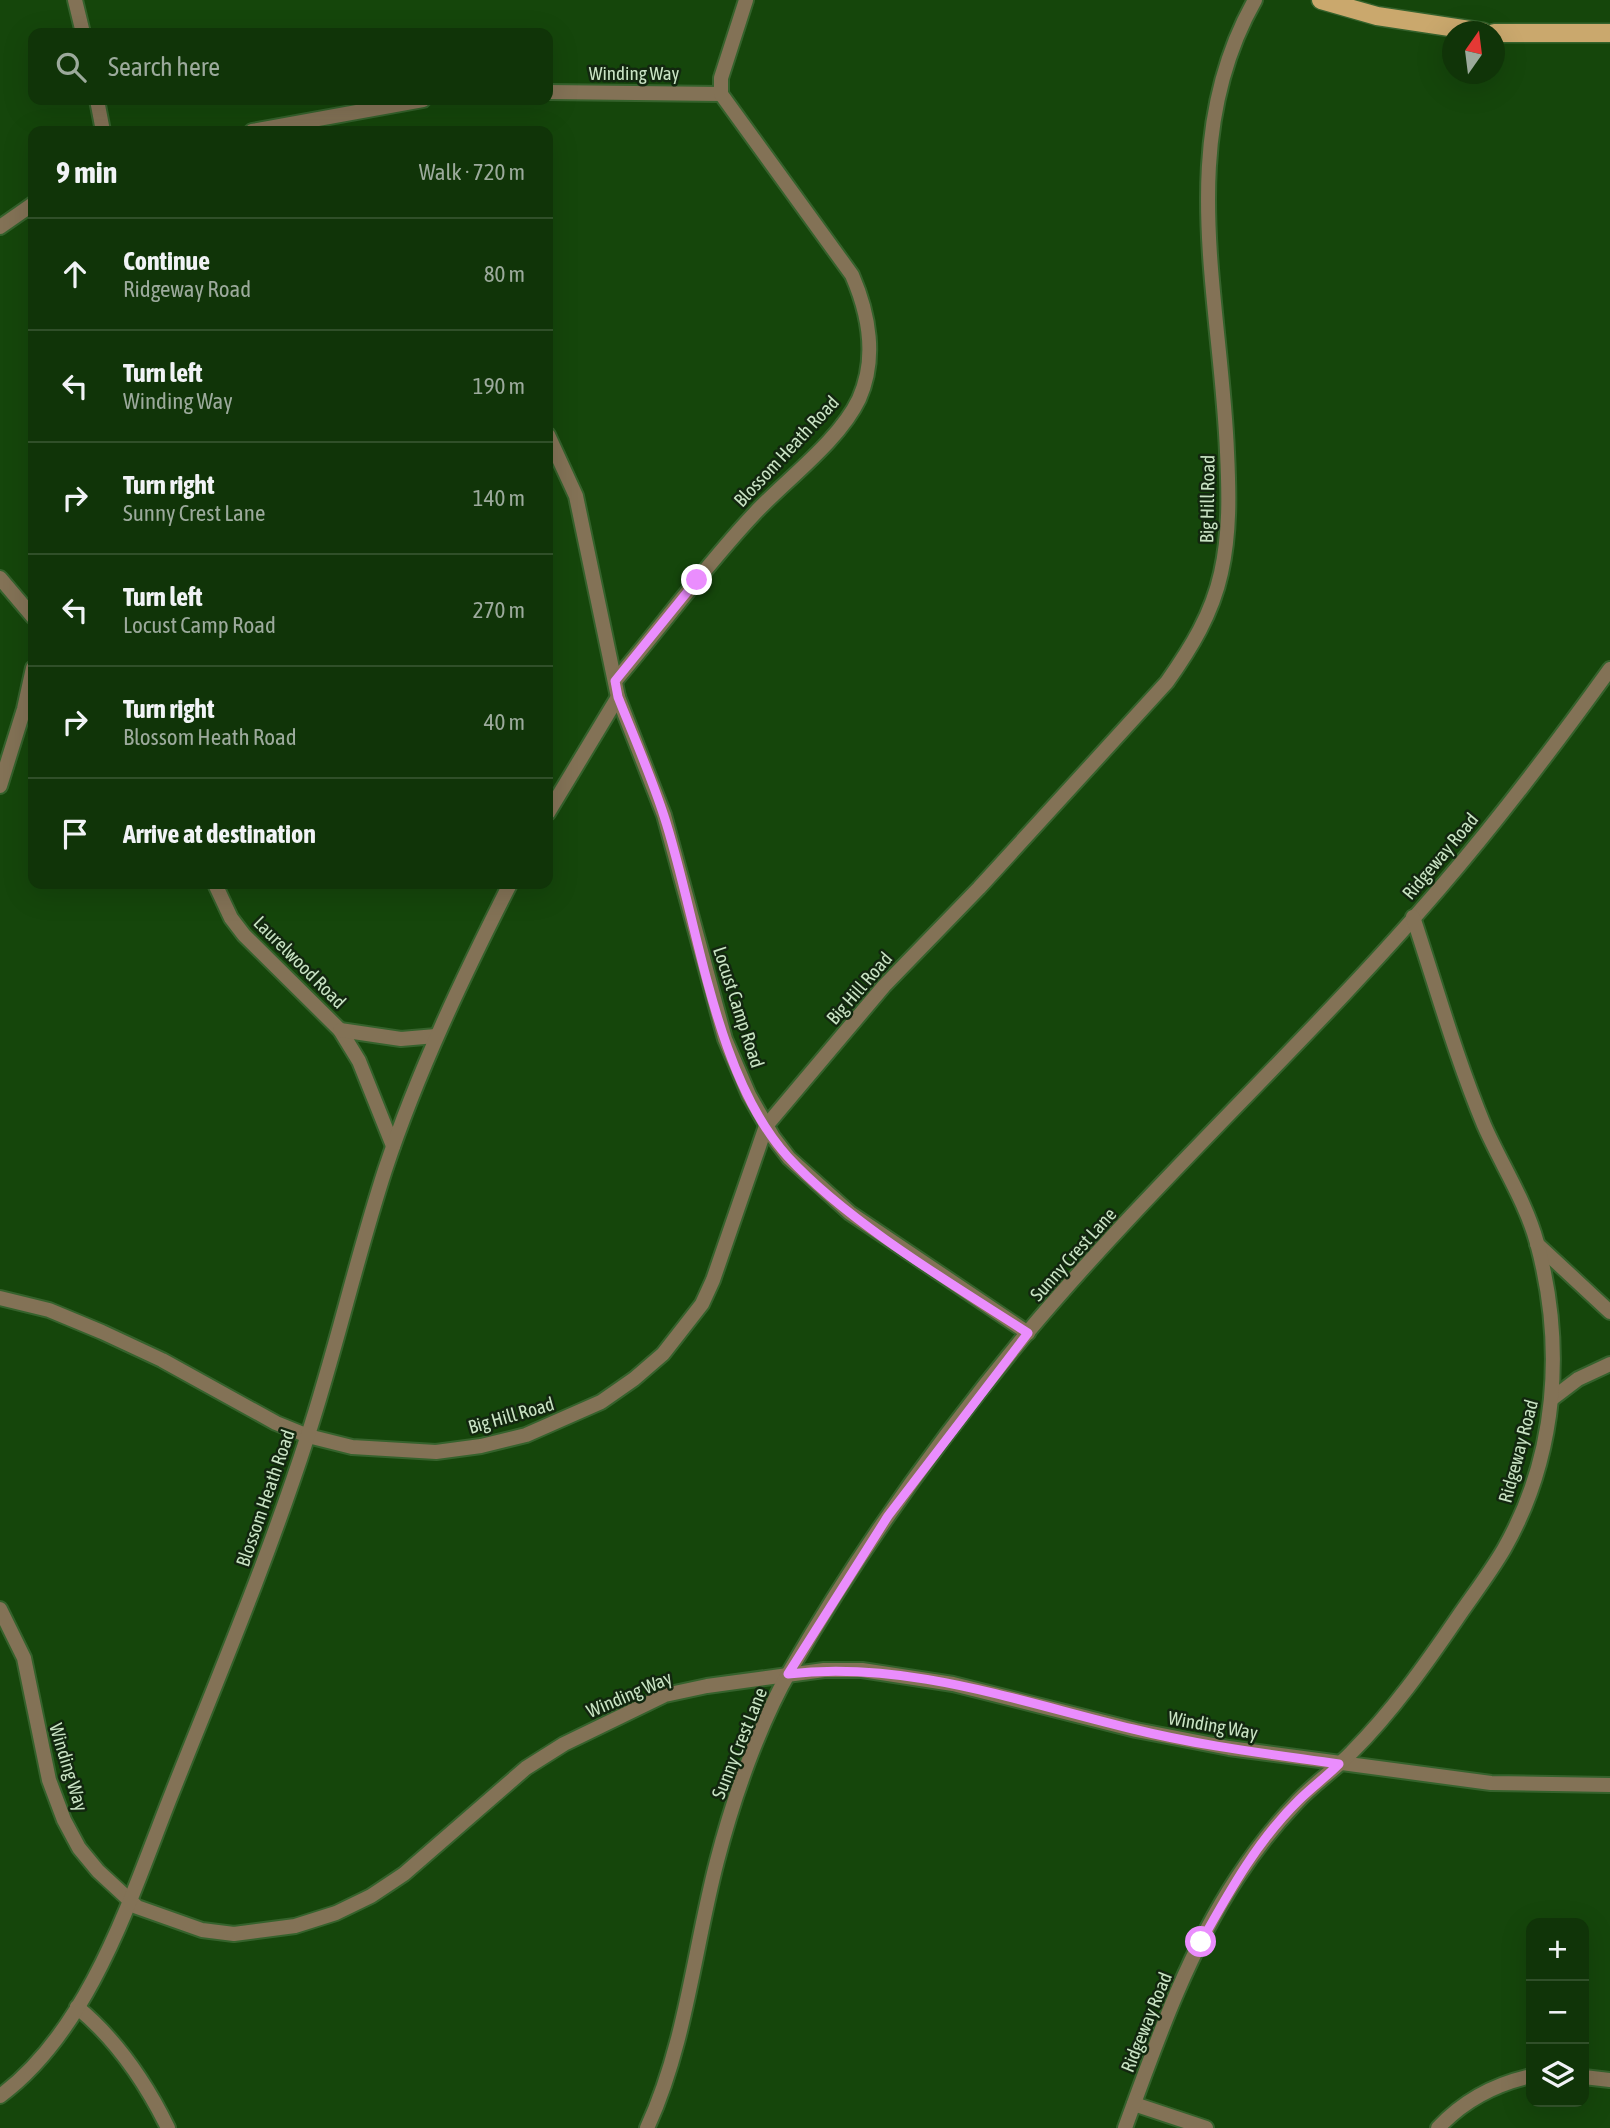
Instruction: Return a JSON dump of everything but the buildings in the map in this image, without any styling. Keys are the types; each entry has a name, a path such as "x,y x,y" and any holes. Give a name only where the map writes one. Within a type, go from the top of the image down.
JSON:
{"main road":[{"path":"1321,0 1377,16 1442,26"},
{"path":"1505,33 1610,33"}],"street":[{"path":"75,0 82,28"},
{"path":"721,94 721,78 746,0"},
{"name":"Big Hill Road","path":"0,1298 49,1310 102,1332 162,1360 276,1423 308,1436 352,1447 398,1451 447,1450 526,1435 601,1402 663,1354 702,1304 713,1280 766,1126 884,986 979,888 1167,682 1190,649 1209,612 1221,575 1230,509 1226,418 1206,234 1207,198 1222,78 1232,46 1255,0"},
{"name":"Winding Way","path":"553,92 721,94"},
{"name":"Blossom Heath Road","path":"615,681 754,514 846,419 866,378 868,327 862,299 852,275 721,94"},
{"path":"98,105 102,126"},
{"path":"296,126 399,105"},
{"path":"0,228 28,208"},
{"path":"553,446 576,496 615,681"},
{"path":"0,578 28,611"},
{"name":"Ridgeway Road","path":"1125,2128 1166,2019 1201,1942 1237,1878 1298,1801 1339,1764 1379,1722 1440,1644 1503,1550 1534,1482 1553,1398 1554,1370 1537,1244 1525,1209 1482,1121 1413,917 1526,781 1610,669"},
{"name":"Locust Camp Road","path":"615,681 618,697 664,816 725,1039 766,1126 789,1158 850,1213 1028,1333"},
{"path":"0,786 28,691"},
{"path":"553,805 618,697"},
{"name":"Laurelwood Road","path":"217,889 231,918 244,935 340,1030 359,1060 393,1146"},
{"name":"Blossom Heath Road","path":"0,2096 29,2070 77,2007 129,1901 270,1547 308,1436 393,1146 436,1036 508,889"},
{"name":"Sunny Crest Lane","path":"647,2128 664,2084 686,2004 717,1862 732,1813 788,1674 888,1516 1028,1333 1413,917"},
{"name":"Laurelwood Road","path":"340,1030 401,1039 436,1036"},
{"path":"1537,1244 1610,1312"},
{"path":"1553,1398 1577,1379 1610,1364"},
{"name":"Winding Way","path":"0,1609 24,1658 36,1730 49,1780 64,1820 92,1863 129,1901 164,1919 202,1930 234,1934 295,1926 336,1913 371,1896 404,1874 505,1785 564,1744 665,1696 788,1674 862,1670 917,1678 1136,1730 1229,1748 1339,1764 1491,1783 1610,1785"},
{"path":"77,2007 104,2029 149,2089 168,2128"},
{"path":"1438,2128 1467,2103 1492,2088 1526,2078"},
{"path":"1589,2078 1610,2080"},
{"path":"1134,2104 1206,2128"}],"route":[{"path":"697,580 661,628 615,681 618,697 664,816 725,1039 749,1095 772,1137 789,1158 850,1213 1028,1333 951,1430 888,1516 788,1674 862,1670 905,1676 953,1684 1136,1730 1229,1748 1339,1764 1298,1801 1273,1830 1237,1878 1201,1942"}]}
